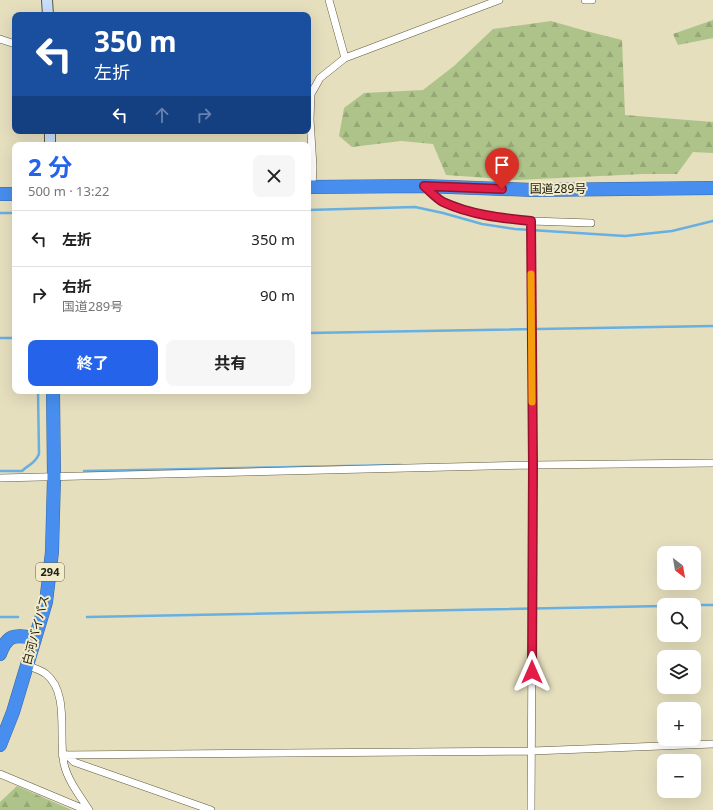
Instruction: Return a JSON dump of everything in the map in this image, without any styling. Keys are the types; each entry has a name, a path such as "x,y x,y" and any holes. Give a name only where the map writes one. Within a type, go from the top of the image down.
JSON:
{"highway":[{"name":"国道289号","path":"311,187 424,186 533,190 713,188"},
{"path":"0,194 12,194"},
{"name":"白河バイパス","path":"0,745 13,712 46,602 52,552 54,477 53,394"},
{"path":"0,654 5,641 17,635 35,638"}],"street":[{"path":"47,0 48,12"},
{"path":"329,0 345,58"},
{"path":"311,94 320,78 345,58 499,0"},
{"path":"585,0 592,0"},
{"path":"0,39 12,43"},
{"path":"311,134 313,166 311,180"},
{"path":"424,186 442,201 463,209 490,216 531,221 591,223"},
{"path":"531,221 533,465 532,810"},
{"path":"0,478 533,465 713,463"},
{"path":"27,665 45,673 53,680 58,690 66,773 87,810"},
{"path":"64,755 532,751 713,744"},
{"path":"64,755 74,762 211,810"},
{"path":"0,774 87,810"}],"green space":[{"path":"713,20 713,38 678,45 673,34"},
{"path":"551,21 622,40 625,115 713,122 713,153 693,152 677,174 643,174 517,180 446,175 433,144 401,141 352,147 339,136 344,108 364,93 423,90 454,66 493,29"},
{"path":"17,786 72,810 0,810 0,802"}],"waterway":[{"path":"311,210 415,207 482,224 515,229 625,236 672,231 713,221"},
{"path":"0,213 12,213"},
{"path":"311,333 713,326"},
{"path":"0,338 12,338"},
{"path":"0,471 22,471 34,462 39,454 38,394"},
{"path":"84,471 401,465"},
{"path":"701,605 713,605"},
{"path":"87,617 657,606"},
{"path":"0,617 18,617"}],"slow traffic":[{"path":"531,274 532,402"}],"route":[{"path":"502,189 424,186 442,201 463,209 490,216 531,221 533,465 532,672"}]}
